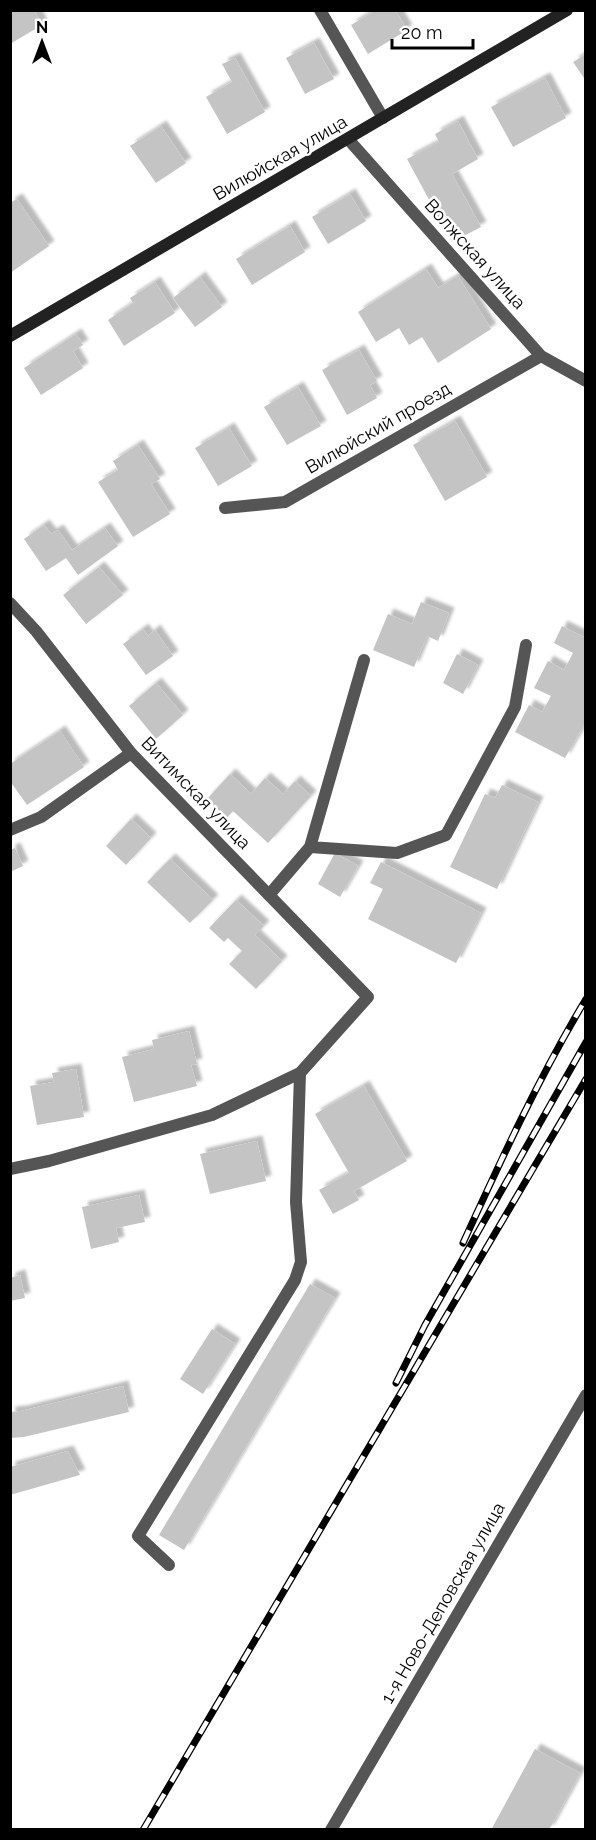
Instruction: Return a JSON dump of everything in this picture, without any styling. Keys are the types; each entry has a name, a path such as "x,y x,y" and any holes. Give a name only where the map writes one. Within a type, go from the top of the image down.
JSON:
{"street":[{"path":"320,10 383,118"},
{"name":"Вилюйская улица","path":"10,336 567,10"},
{"name":"Волжская улица","path":"348,139 541,356 585,381"},
{"name":"Вилюйский проезд","path":"225,508 285,502 541,356"},
{"name":"Витимская улица","path":"10,603 36,631 131,753 368,997 300,1073"},
{"path":"310,848 397,853 446,835 515,707 526,645"},
{"path":"269,895 310,848 364,660"},
{"path":"10,830 41,817 131,753"},
{"path":"10,1169 49,1161 212,1115 300,1073 296,1202 301,1262 295,1280 138,1536 169,1565"},
{"name":"1-я Ново-Деповская улица","path":"336,1828 585,1395"}],"building":[{"path":"10,10 34,10 42,25 10,44"},
{"path":"376,10 395,10 407,30 368,54 351,25"},
{"path":"314,43 334,79 305,94 286,58"},
{"path":"586,54 586,81 573,62"},
{"path":"235,58 265,112 227,134 206,97 232,82 222,64"},
{"path":"545,78 566,118 513,147 491,107"},
{"path":"458,121 478,159 452,174 481,227 452,242 407,159 439,142 435,134"},
{"path":"161,126 186,163 156,183 130,146"},
{"path":"350,194 366,221 328,244 312,217"},
{"path":"17,199 49,246 10,273 10,203"},
{"path":"290,226 305,252 252,285 236,259"},
{"path":"426,269 438,288 458,276 491,329 438,363 422,337 409,345 399,328 376,342 358,312"},
{"path":"200,277 222,307 195,327 173,298"},
{"path":"155,282 175,313 124,346 108,320 133,303 130,298"},
{"path":"76,334 83,345 73,351 83,368 41,395 24,368"},
{"path":"359,350 377,381 370,385 377,398 347,415 322,370"},
{"path":"298,387 321,426 287,445 264,407"},
{"path":"455,421 487,477 445,501 413,445"},
{"path":"229,428 252,466 218,486 195,448"},
{"path":"138,445 160,479 151,484 170,514 133,537 98,482 118,470 113,461"},
{"path":"44,525 51,534 58,530 72,550 105,528 118,546 78,575 66,558 46,571 24,539"},
{"path":"99,567 123,595 86,624 63,595"},
{"path":"421,602 449,613 438,641 427,636 414,667 373,650 388,614 412,624"},
{"path":"562,626 586,638 586,721 565,758 515,732 529,705 542,712 551,696 534,688 548,661 564,670 573,653 554,643"},
{"path":"143,629 148,636 155,630 173,656 146,675 123,644"},
{"path":"457,654 478,665 463,694 443,683"},
{"path":"156,683 183,715 156,739 129,706"},
{"path":"60,731 84,767 27,805 10,781 10,764"},
{"path":"230,774 251,794 265,778 283,794 295,781 311,796 268,843 233,811 227,818 207,799"},
{"path":"502,785 538,802 497,889 450,867 485,794 495,798"},
{"path":"131,819 151,838 126,865 106,846"},
{"path":"15,848 23,866 10,872 10,850"},
{"path":"335,853 358,866 340,897 318,884"},
{"path":"170,859 213,900 190,923 147,882"},
{"path":"381,862 481,913 456,963 368,919 383,889 370,883"},
{"path":"236,900 264,926 255,935 282,961 256,989 229,964 242,951 228,938 224,942 209,928"},
{"path":"189,1031 197,1064 191,1065 197,1086 134,1102 122,1057 154,1049 152,1040"},
{"path":"76,1069 84,1117 37,1125 30,1086 54,1082 52,1073"},
{"path":"364,1086 407,1161 354,1191 359,1200 333,1214 319,1190 349,1173 315,1114"},
{"path":"257,1141 266,1181 210,1194 200,1154"},
{"path":"139,1195 145,1222 116,1228 119,1242 91,1249 82,1207"},
{"path":"20,1275 25,1298 10,1301 10,1278"},
{"path":"310,1284 335,1298 184,1550 159,1535"},
{"path":"212,1329 235,1344 203,1394 180,1379"},
{"path":"123,1386 129,1412 24,1437 10,1438 10,1412"},
{"path":"68,1451 80,1475 10,1495 10,1467"},
{"path":"535,1749 580,1773 549,1830 491,1830"}],"railway":[{"path":"463,1243 536,1089 586,999"},
{"path":"396,1383 425,1325 586,1042"},
{"path":"143,1830 586,1079"}]}
